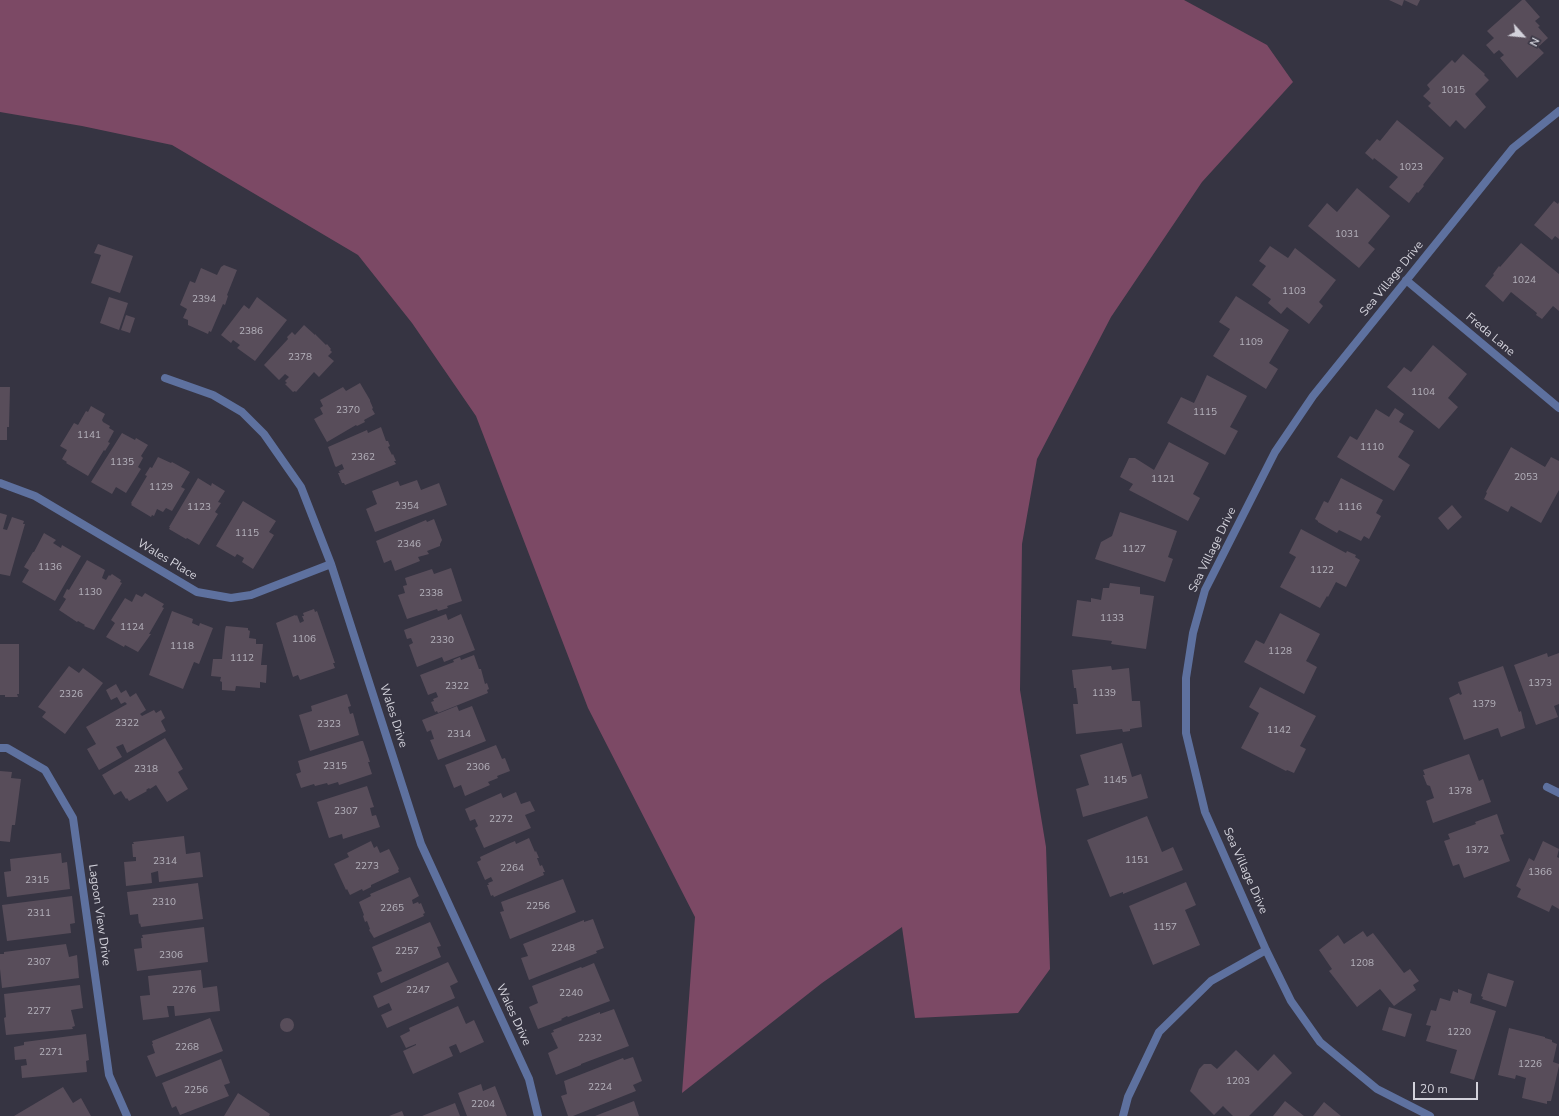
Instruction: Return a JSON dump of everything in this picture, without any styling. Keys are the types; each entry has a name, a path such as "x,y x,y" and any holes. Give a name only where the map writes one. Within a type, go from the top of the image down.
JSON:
{"street":[{"name":"Sea Village Drive","path":"1430,1116 1377,1089 1320,1042 1291,1001 1266,950 1205,812 1186,733 1186,678 1193,632 1205,590 1275,452 1313,396 1513,148 1559,111"},
{"name":"Freda Lane","path":"1406,280 1559,408"},
{"name":"Wales Drive","path":"165,378 213,395 242,412 264,434 301,487 331,564 422,844 529,1079 538,1116"},
{"name":"Wales Place","path":"0,483 35,496 197,592 231,598 251,595 331,564"},
{"name":"Lagoon View Drive","path":"0,748 7,748 45,770 73,818 109,1075 127,1116"},
{"path":"1547,787 1559,793"},
{"path":"1123,1116 1128,1097 1159,1032 1210,981 1266,950"}],"shaded area":[{"path":"0,0 1184,0 1267,45 1293,82 1202,182 1111,317 1037,459 1022,544 1020,690 1046,847 1050,969 1018,1013 915,1018 902,927 822,983 682,1093 695,917 588,708 476,416 412,323 358,255 172,145 82,126 0,112"}],"building":[{"path":"1389,0 1404,0 1402,6"},
{"path":"1404,0 1420,0 1417,6"},
{"path":"1522,0 1525,0 1540,17 1535,21 1540,26 1538,27 1548,38 1538,47 1544,53 1517,78 1500,58 1504,55 1499,50 1494,54 1486,45 1494,38 1487,31"},
{"path":"1463,54 1485,74 1484,75 1489,80 1475,94 1486,107 1465,129 1456,120 1450,127 1428,106 1431,103 1423,96 1430,89 1427,85 1452,60 1455,63"},
{"path":"1397,120 1444,158 1423,185 1424,186 1418,193 1417,192 1409,203 1389,187 1398,177 1374,158 1373,160 1365,153 1377,139 1380,141"},
{"path":"1357,188 1390,216 1368,243 1375,249 1359,268 1308,226 1327,203 1337,212"},
{"path":"1554,201 1558,204 1559,202 1559,239 1555,236 1552,240 1534,225"},
{"path":"1521,243 1559,274 1559,311 1553,306 1542,319 1536,315 1537,313 1511,292 1503,302 1485,286 1499,266 1500,267"},
{"path":"98,244 133,256 120,293 91,283 101,255 94,253"},
{"path":"1270,246 1288,258 1295,248 1336,280 1319,302 1323,306 1309,324 1287,307 1281,314 1268,303 1271,299 1252,285 1266,266 1259,261"},
{"path":"224,265 237,270 227,295 225,305 223,304 211,332 209,331 208,334 188,325 188,320 183,318 187,309 180,305 190,281 195,283 201,268 217,275 221,267"},
{"path":"1236,296 1289,330 1269,363 1278,369 1266,389 1213,356 1230,329 1219,322"},
{"path":"109,297 128,303 119,330 100,323"},
{"path":"257,297 287,320 255,361 237,348 240,345 233,340 231,343 221,335 244,305 249,309"},
{"path":"126,315 135,318 130,333 121,330"},
{"path":"304,325 326,345 327,344 332,352 328,356 334,361 319,377 314,372 296,392 293,392 285,384 287,383 285,381 289,377 285,374 279,380 264,365 288,339 287,337 292,332 295,335"},
{"path":"1433,345 1467,374 1448,398 1458,407 1439,429 1387,387 1404,367 1411,372"},
{"path":"1207,375 1247,396 1230,427 1238,431 1225,455 1167,423 1181,397 1194,403"},
{"path":"360,383 370,400 375,414 364,420 365,422 357,426 356,425 327,442 314,419 323,414 320,408 323,406 320,400 343,387 346,391"},
{"path":"0,387 10,387 9,427 7,427 7,440 0,440"},
{"path":"91,406 105,414 102,420 103,422 110,426 109,428 114,431 108,442 110,443 88,476 62,459 67,450 60,446 74,423 78,425 86,411 88,412"},
{"path":"1395,408 1404,414 1399,422 1414,431 1398,457 1410,465 1394,491 1337,457 1350,436 1357,440 1376,409 1389,417"},
{"path":"381,427 386,441 388,441 390,446 388,447 392,455 393,454 396,464 345,485 342,483 338,473 344,469 342,464 336,467 335,466 328,447 367,430 368,433"},
{"path":"122,433 135,440 136,438 148,445 141,456 143,458 138,467 141,469 126,493 116,487 112,494 91,482"},
{"path":"1169,442 1209,463 1193,494 1200,498 1188,521 1129,490 1133,484 1120,477 1129,458 1135,458 1154,470"},
{"path":"1511,447 1545,467 1551,457 1559,461 1559,490 1541,523 1511,506 1508,512 1484,499 1487,493 1486,492"},
{"path":"158,457 171,463 172,462 190,472 181,487 185,489 172,511 166,508 163,512 157,509 154,516 152,515 151,517 131,505 131,503 147,476 145,475 150,467 152,468"},
{"path":"198,478 211,486 212,483 225,491 218,502 221,503 215,512 218,514 199,545 169,529"},
{"path":"1341,478 1383,500 1376,513 1381,516 1369,539 1364,536 1361,541 1339,530 1337,533 1315,519 1324,501 1328,503"},
{"path":"417,480 421,490 439,483 447,505 375,532 366,509 377,504 372,491 398,481 400,486"},
{"path":"243,501 276,521 269,532 274,535 253,569 242,562 244,558 237,554 235,557 216,546"},
{"path":"1452,505 1462,517 1448,530 1438,518"},
{"path":"1120,512 1177,531 1168,557 1173,559 1165,582 1095,559 1101,542 1112,536"},
{"path":"0,513 7,515 3,529 7,530 12,517 24,521 23,524 25,524 10,576 0,574"},
{"path":"434,519 442,540 440,546 427,551 429,554 418,557 420,561 395,571 391,560 384,563 376,541 426,520 427,522"},
{"path":"1301,529 1346,553 1347,551 1356,555 1355,557 1360,560 1346,587 1336,582 1320,608 1280,587 1296,557 1289,553"},
{"path":"44,533 56,540 53,543 61,548 62,545 81,556 55,601 22,582 29,570 24,567"},
{"path":"87,560 105,570 102,578 106,580 109,575 110,576 112,574 121,580 120,582 122,583 94,630 84,626 85,625 78,621 77,622 59,610 66,599 63,597 67,589 69,590"},
{"path":"451,568 462,601 447,606 448,608 438,611 437,609 407,619 398,595 405,593 403,586 407,585 405,578 432,569 434,574"},
{"path":"1110,583 1140,587 1140,594 1154,596 1146,649 1111,644 1112,641 1072,636 1077,600 1091,602 1091,598 1101,600 1103,588 1109,588"},
{"path":"145,593 164,604 162,607 164,608 149,634 151,634 138,652 125,645 124,647 106,637 115,623 111,620 125,598 132,602 136,594 142,597"},
{"path":"314,609 315,612 317,611 335,663 333,663 335,668 300,680 298,675 293,677 276,623 297,615 300,623 304,621 302,616 304,616 303,613"},
{"path":"172,611 193,619 192,623 199,626 200,623 213,628 199,664 194,662 183,689 149,675"},
{"path":"1280,613 1320,634 1306,661 1317,667 1304,694 1244,662 1256,640 1264,644"},
{"path":"446,614 448,620 461,614 475,650 444,662 442,657 417,667 409,645 413,643 411,638 407,639 404,630"},
{"path":"226,626 248,628 250,631 249,638 256,639 256,644 263,644 261,665 267,665 266,683 260,682 260,688 236,686 235,691 222,690 222,682 220,681 221,677 211,676 213,659 222,659"},
{"path":"0,644 19,644 18,697 5,697 5,695 0,695"},
{"path":"1547,653 1548,657 1559,653 1559,704 1554,706 1558,717 1536,725 1514,665"},
{"path":"474,655 479,669 481,669 485,684 487,683 489,689 487,690 488,693 438,713 437,711 435,712 431,702 434,701 433,699 438,697 436,692 428,695 420,675 454,662 453,660 460,657 461,660"},
{"path":"69,666 79,673 83,668 103,683 65,734 42,717 46,712 38,707"},
{"path":"1111,666 1112,670 1129,668 1132,701 1140,701 1142,727 1123,732 1122,729 1076,734 1073,704 1078,704 1072,670"},
{"path":"1503,666 1519,712 1521,711 1525,728 1501,737 1498,728 1464,740 1449,698 1459,693 1460,695 1462,694 1458,682"},
{"path":"116,684 121,693 126,690 130,697 136,693 146,710 140,714 142,716 154,710 156,713 161,710 165,718 161,721 166,731 127,753 123,744 116,747 122,757 99,770 87,749 96,744 86,727 127,704 125,702 121,704 117,697 111,700 106,690"},
{"path":"1260,687 1316,716 1300,746 1306,749 1294,773 1287,770 1286,771 1241,748 1259,713 1249,707"},
{"path":"347,694 351,706 348,707 350,714 353,713 359,735 310,751 299,715 312,711 311,706"},
{"path":"457,706 459,711 472,706 486,741 438,760 430,740 434,739 431,730 427,732 422,720"},
{"path":"165,738 183,769 178,772 188,789 167,802 156,785 129,801 121,791 114,795 102,775"},
{"path":"363,741 370,762 368,762 372,774 339,785 338,782 328,785 327,783 315,786 314,784 301,788 296,774 301,772 298,761"},
{"path":"1122,743 1132,777 1141,774 1148,798 1083,817 1076,789 1089,785 1080,755"},
{"path":"496,745 502,759 505,758 510,771 497,776 498,778 488,782 490,785 465,796 461,785 454,788 445,765"},
{"path":"1469,754 1479,781 1483,779 1491,802 1433,823 1426,801 1434,798 1430,786 1427,785 1423,775 1425,775 1423,770"},
{"path":"0,771 12,772 11,778 21,779 15,825 12,825 10,842 0,841"},
{"path":"367,786 374,807 370,808 372,816 376,815 380,827 343,839 342,834 329,838 317,802"},
{"path":"516,792 521,804 530,801 535,811 525,815 531,828 484,848 475,828 478,826 475,819 470,821 465,809 501,793 503,798"},
{"path":"1497,814 1504,834 1500,835 1510,861 1464,878 1459,864 1453,866 1444,841 1450,839 1448,834 1476,824 1475,822"},
{"path":"1147,816 1162,852 1173,847 1183,870 1123,894 1123,892 1110,897 1087,840"},
{"path":"184,836 186,854 200,852 203,877 159,882 158,871 151,873 152,883 126,886 124,862 136,861 136,857 133,857 133,842"},
{"path":"529,838 539,858 537,858 540,866 542,865 545,872 543,872 544,875 494,897 493,895 491,896 487,885 493,881 491,877 485,880 477,862 481,860 480,857 515,841 516,844"},
{"path":"371,841 374,848 377,846 380,853 389,849 399,872 371,885 371,887 363,891 362,889 350,895 347,889 346,890 334,864 349,857 347,853"},
{"path":"1543,841 1559,849 1557,857 1559,858 1559,909 1552,905 1549,912 1517,897 1521,889 1516,886 1529,858 1534,861"},
{"path":"61,853 62,863 67,862 70,889 7,897 4,872 11,871 10,859"},
{"path":"410,877 419,896 412,900 413,904 418,902 419,904 421,903 425,913 423,914 424,916 374,938 369,930 367,921 365,922 359,902 371,896 370,894"},
{"path":"563,879 576,912 510,939 500,912 504,911 501,902"},
{"path":"1186,882 1196,905 1185,910 1200,945 1153,965 1129,906"},
{"path":"198,883 203,919 141,927 140,923 139,924 138,914 130,915 127,892"},
{"path":"72,896 75,923 70,924 71,933 7,941 2,905"},
{"path":"593,919 604,948 596,951 597,953 529,980 521,958 528,956 523,944 584,920 584,922"},
{"path":"430,922 441,946 437,947 441,957 381,983 377,973 382,971 372,947"},
{"path":"204,927 208,962 137,971 134,949 142,948 142,935"},
{"path":"1363,931 1367,937 1373,933 1404,973 1410,969 1419,981 1413,985 1416,990 1394,1006 1380,989 1357,1007 1329,971 1332,969 1319,950 1338,935 1344,944"},
{"path":"66,944 69,957 77,955 79,978 2,988 0,954 4,954 4,952"},
{"path":"448,962 458,982 450,986 455,998 387,1028 381,1015 392,1010 389,1003 378,1008 373,996"},
{"path":"594,963 610,1001 568,1017 567,1016 561,1019 562,1020 538,1029 529,1007 538,1003 532,986"},
{"path":"201,970 203,988 217,986 220,1011 175,1016 174,1006 167,1006 169,1017 143,1020 140,996 150,995 148,976"},
{"path":"1488,973 1514,981 1506,1007 1482,999 1483,997 1481,996"},
{"path":"80,985 83,1008 71,1010 75,1026 72,1027 73,1029 6,1035 4,994"},
{"path":"1458,989 1472,994 1470,1003 1496,1011 1474,1080 1450,1073 1457,1050 1426,1041 1431,1026 1426,1025 1431,1010 1436,1011 1440,998 1450,1001 1453,991 1458,993"},
{"path":"458,1006 466,1024 474,1020 484,1042 460,1053 456,1044 449,1047 453,1056 413,1074 403,1051 416,1044 406,1048 400,1036 410,1031 409,1028"},
{"path":"1389,1007 1412,1014 1405,1037 1382,1030"},
{"path":"614,1009 629,1046 556,1075 548,1053 558,1048 551,1033 554,1032 553,1030 600,1012 600,1014"},
{"path":"210,1018 223,1051 156,1077 147,1056 155,1053 152,1041"},
{"path":"284,1018 290,1018 294,1022 294,1028 290,1032 284,1032 280,1028 280,1022"},
{"path":"1509,1028 1545,1037 1557,1044 1553,1062 1559,1064 1559,1066 1551,1101 1547,1101 1547,1104 1522,1098 1526,1078 1516,1075 1515,1079 1498,1075"},
{"path":"86,1034 89,1060 86,1061 87,1072 22,1078 21,1066 27,1065 26,1059 15,1060 14,1047 24,1045 24,1042"},
{"path":"1236,1050 1258,1071 1274,1054 1292,1073 1249,1116 1233,1116 1223,1106 1214,1115 1190,1091 1199,1069 1204,1064 1211,1064 1217,1069"},
{"path":"633,1057 642,1081 633,1085 636,1091 573,1116 568,1116 561,1096 567,1094 564,1081 623,1058 624,1060"},
{"path":"221,1059 230,1083 224,1085 229,1096 180,1115 176,1106 172,1108 162,1083"},
{"path":"481,1084 483,1091 495,1086 507,1116 467,1116 458,1093"},
{"path":"63,1087 73,1103 81,1098 91,1116 14,1116"},
{"path":"238,1093 270,1114 269,1116 224,1116"},
{"path":"634,1101 639,1116 595,1116"},
{"path":"1285,1101 1304,1116 1273,1116"},
{"path":"1324,1102 1341,1116 1313,1116"},
{"path":"455,1103 460,1116 422,1116"},
{"path":"402,1111 404,1116 389,1116"}]}
